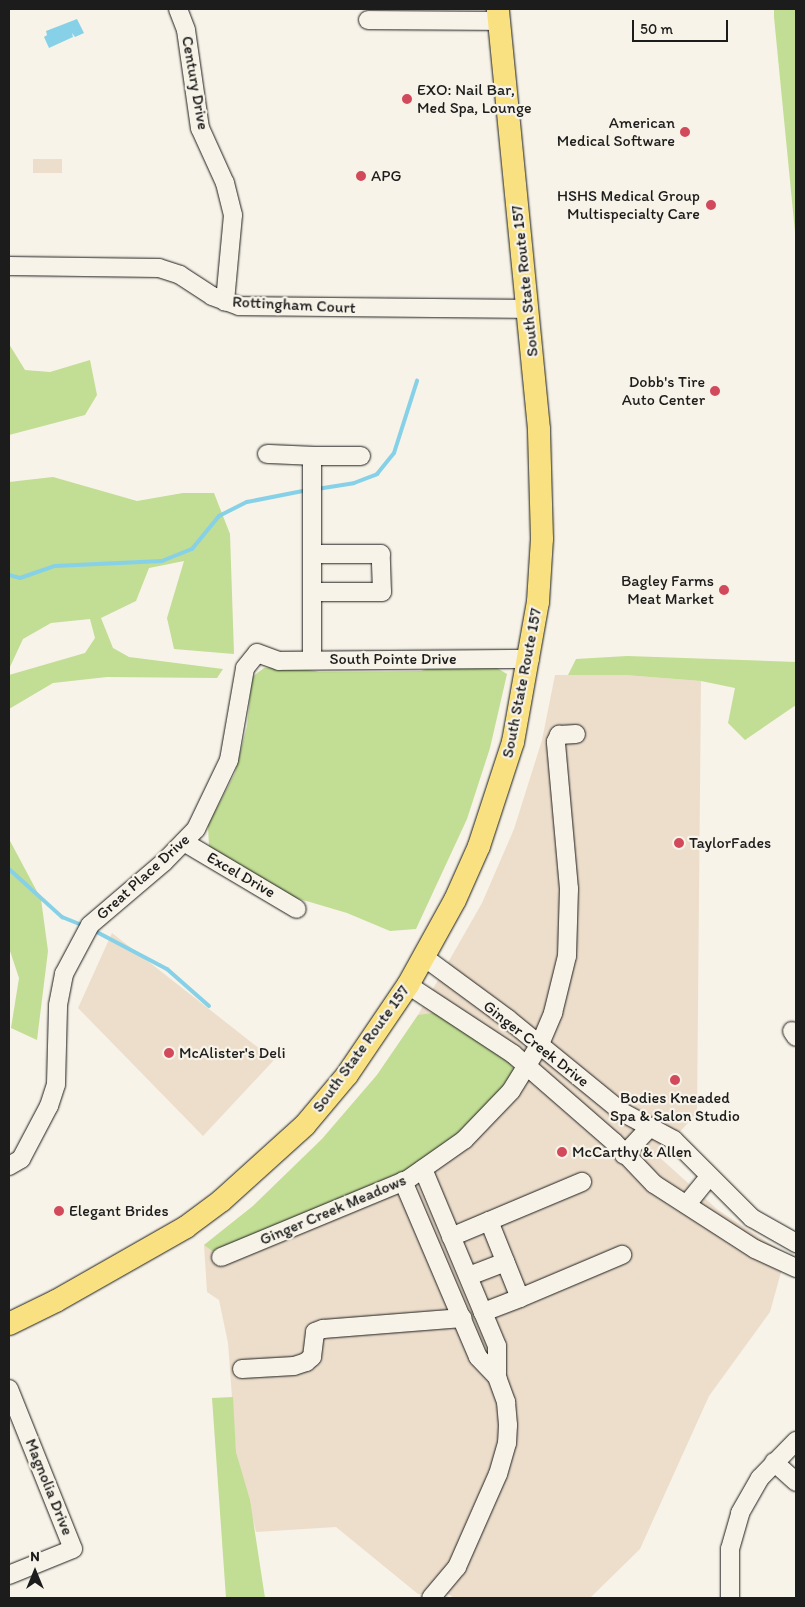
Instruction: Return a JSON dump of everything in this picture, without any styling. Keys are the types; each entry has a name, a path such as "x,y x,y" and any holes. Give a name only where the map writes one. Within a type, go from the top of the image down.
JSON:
{"main road":[{"name":"South State Route 157","path":"9,1324 136,1257 221,1201 305,1125 347,1075 408,985 455,900 479,846 513,742 530,659 538,602 542,539 539,429 499,15"}],"street":[{"name":"Century Drive","path":"178,9 186,30 200,128 225,183 233,214 225,302"},
{"path":"368,20 499,15"},
{"name":"Rottingham Court","path":"9,266 159,268 180,275 225,302 288,307 527,309"},
{"path":"267,454 360,456"},
{"path":"312,456 312,659"},
{"path":"312,554 381,554 382,592 312,592"},
{"name":"South Pointe Drive","path":"257,653 278,661 312,659 530,659"},
{"name":"Great Place Drive","path":"9,1166 22,1158 49,1106 58,1062 58,1005 64,974 73,955 90,925 184,842 196,829 229,760 245,668 257,653"},
{"name":"Ginger Creek Meadows","path":"221,1257 403,1182 423,1169 490,1117 528,1066 540,1044 559,995 569,920 556,742 559,735 576,734"},
{"name":"Excel Drive","path":"184,842 297,908"},
{"name":"Ginger Creek Drive","path":"424,957 540,1044 622,1112 674,1140 708,1178 752,1218 796,1243"},
{"name":"Ginger Creek Drive","path":"408,985 528,1066 614,1142 624,1155 654,1184 755,1250 796,1268"},
{"path":"624,1155 649,1128"},
{"path":"423,1169 472,1283 499,1354 498,1377 506,1402 508,1425 502,1464 457,1567 431,1598"},
{"path":"687,1204 708,1178"},
{"path":"403,1182 436,1263 455,1300 478,1357 498,1377"},
{"path":"451,1237 582,1182"},
{"path":"489,1221 520,1298"},
{"path":"483,1312 622,1255"},
{"path":"455,1300 472,1283 506,1262"},
{"path":"242,1369 294,1366 306,1362 312,1357 315,1332 323,1329 463,1318"},
{"name":"Magnolia Drive","path":"9,1389 73,1549 9,1576"},
{"path":"730,1598 729,1569 733,1533 749,1495 774,1462 796,1441"},
{"path":"774,1462 796,1482"}],"shaded area":[{"path":"33,159 62,159 62,173 33,173"},
{"path":"555,675 625,675 701,681 697,1113 658,1156 718,1210 786,1254 770,1312 709,1396 640,1549 590,1598 454,1598 448,1594 418,1594 336,1527 256,1532 236,1452 228,1343 219,1300 207,1292 204,1245 253,1206 322,1139 377,1075 418,1015 482,903 514,829 542,740"},
{"path":"112,933 274,1060 203,1136 78,1008"}],"green space":[{"path":"774,9 796,9 796,242 774,17"},
{"path":"9,344 25,370 50,372 90,360 97,395 85,415 9,435"},
{"path":"53,477 137,501 183,493 214,493 230,534 234,654 174,649 167,618 184,561 149,568 136,601 101,618 113,648 129,657 223,669 217,678 107,677 53,683 9,709 9,675 85,653 95,638 90,619 51,623 23,639 9,669 9,482"},
{"path":"627,656 796,662 796,705 745,740 728,723 735,688 701,681 625,675 568,675 576,659"},
{"path":"290,666 319,672 421,671 434,666 497,668 507,674 490,748 467,819 416,929 390,931 347,913 293,897 209,847 208,825 235,773 247,726 252,677 264,668"},
{"path":"9,839 41,899 48,951 37,1040 11,1028 19,978 9,948"},
{"path":"439,1012 507,1059 514,1070 489,1106 464,1133 432,1156 391,1179 214,1252 204,1245 253,1206 322,1139 377,1075 418,1015"},
{"path":"233,1397 236,1452 250,1500 265,1598 226,1598 212,1398"}],"water":[{"path":"77,19 84,33 75,37 72,33 73,37 49,48 44,37 47,35 46,31"}],"waterway":[{"path":"317,489 354,483 377,474 394,453 417,381"},
{"path":"9,575 20,578 55,566 162,561 192,549 219,516 247,502 308,490"},
{"path":"9,869 62,917 84,926"},
{"path":"93,930 167,969 209,1006"}],"place":[{"name":"EXO: Nail Bar, Med Spa, Lounge","path":"407,99"},
{"name":"American Medical Software","path":"685,132"},
{"name":"APG","path":"361,176"},
{"name":"HSHS Medical Group Multispecialty Care","path":"711,205"},
{"name":"Dobb's Tire Auto Center","path":"715,391"},
{"name":"Bagley Farms Meat Market","path":"724,590"},
{"name":"TaylorFades","path":"679,843"},
{"name":"McAlister's Deli","path":"169,1053"},
{"name":"Bodies Kneaded Spa & Salon Studio","path":"675,1080"},
{"name":"McCarthy & Allen","path":"562,1152"},
{"name":"Elegant Brides","path":"59,1211"}]}
